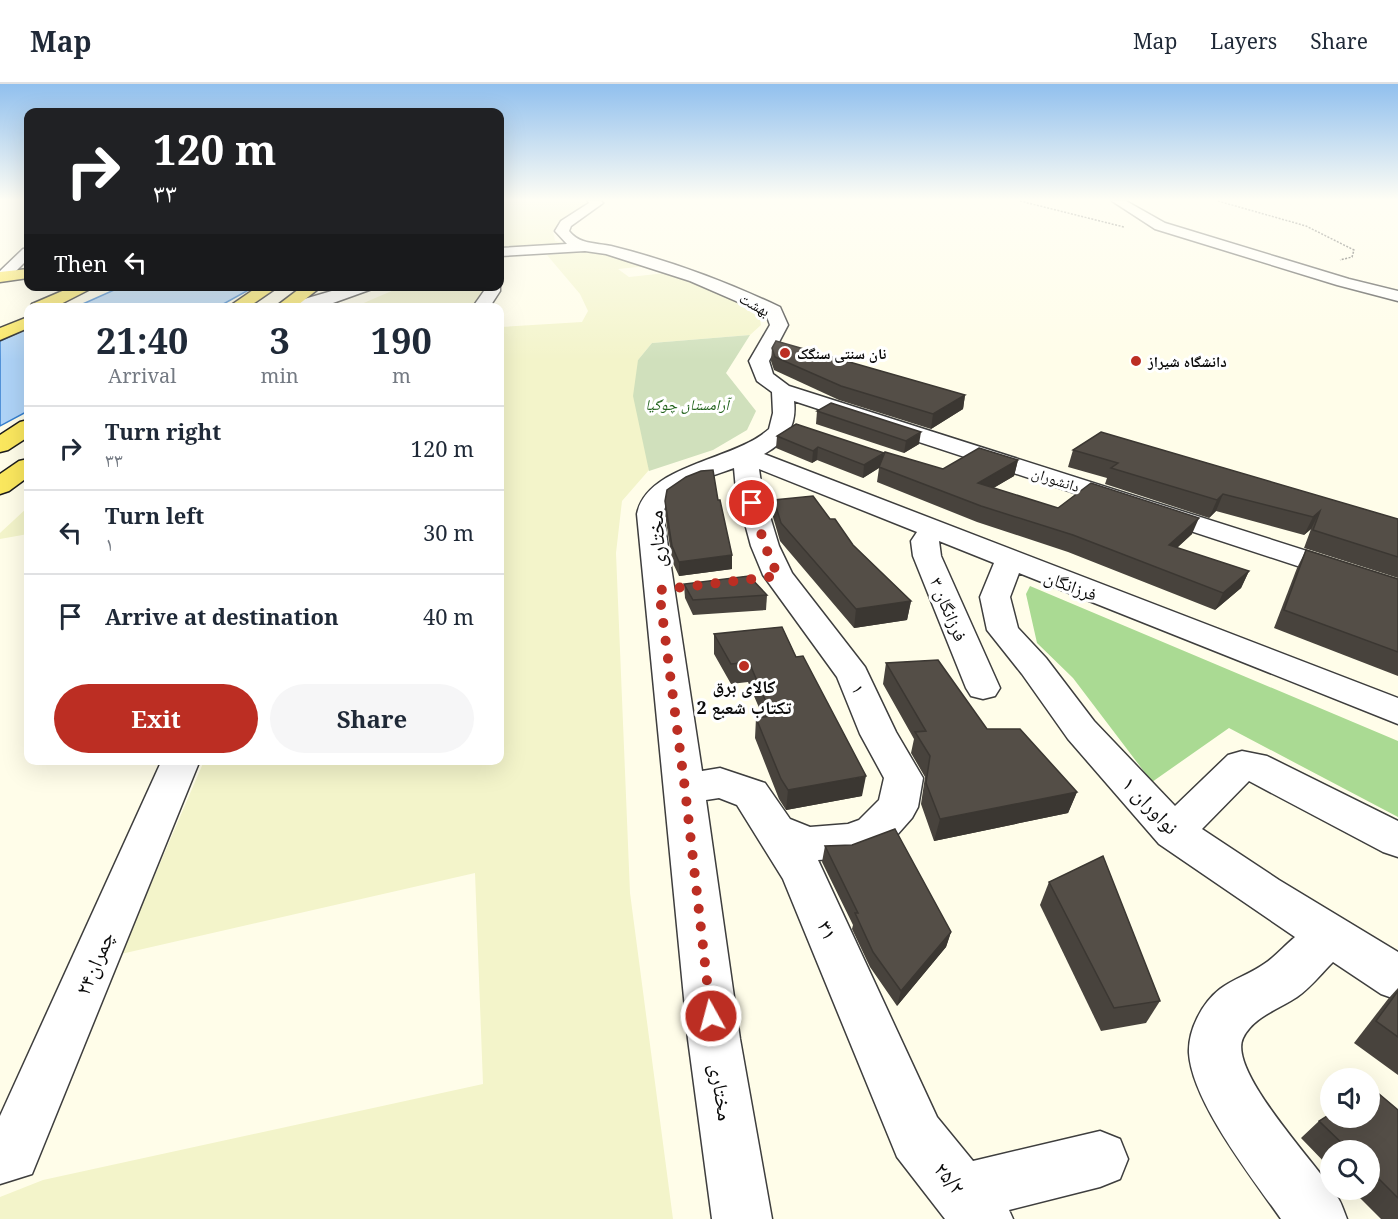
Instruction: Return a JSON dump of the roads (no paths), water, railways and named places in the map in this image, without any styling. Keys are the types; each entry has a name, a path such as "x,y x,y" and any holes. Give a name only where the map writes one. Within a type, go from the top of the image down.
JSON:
{"main road":[{"path":"1,276 24,274"},
{"path":"49,303 77,291"},
{"path":"72,303 97,291"},
{"path":"243,303 263,291"},
{"path":"289,303 307,291"},
{"path":"0,324 24,314"},
{"path":"0,335 24,324"},
{"path":"0,445 24,430"},
{"path":"0,486 24,469"}],"street":[{"name":"بهشت","path":"620,254 695,278 774,311 779,325 759,361 764,377 782,390"},
{"path":"1252,254 1398,296"},
{"path":"1,276 24,256"},
{"path":"312,303 351,291"},
{"path":"730,461 792,426 782,390"},
{"name":"دانشوران","path":"782,390 1398,590"},
{"name":"فرزانگان","path":"730,461 932,530 1398,712"},
{"name":"۱","path":"730,461 749,490 765,546 766,577 853,675 878,734 904,778 898,807 874,832 849,841 808,844 776,831"},
{"name":"مختاری","path":"730,461 676,482 653,501 650,514 671,589 685,789 714,1039 742,1219"},
{"name":"فرزانگان ۳","path":"932,530 925,541 927,556 983,688"},
{"name":"نواوران ۱","path":"1009,561 995,597 1003,630 1034,666 1081,730 1174,832 1263,893 1398,978"},
{"name":"چمران۲۴","path":"0,1156 12,1154 179,765"},
{"path":"1174,832 1242,765 1253,766 1398,840"},
{"name":"۳۱","path":"685,789 720,783 751,794 776,831 802,872 917,1137"},
{"path":"1317,1219 1248,1124 1221,1078 1215,1052 1218,1030 1237,1006 1281,980 1330,935"},
{"name":"۲۵/۲","path":"917,1137 973,1206"},
{"path":"973,1206 1100,1160"}],"water":[{"path":"112,291 247,291 225,303 85,303"},
{"path":"24,330 24,413 0,426 0,341"}],"place":[{"name":"نان سنتی سنگک","path":"785,353"},
{"name":"دانشگاه شیراز","path":"1136,361"},
{"name":"کالای برق تکتاب شعبع 2","path":"744,666"}],"park label":[{"name":"آرامستان چوگیا","path":"687,404"}]}
